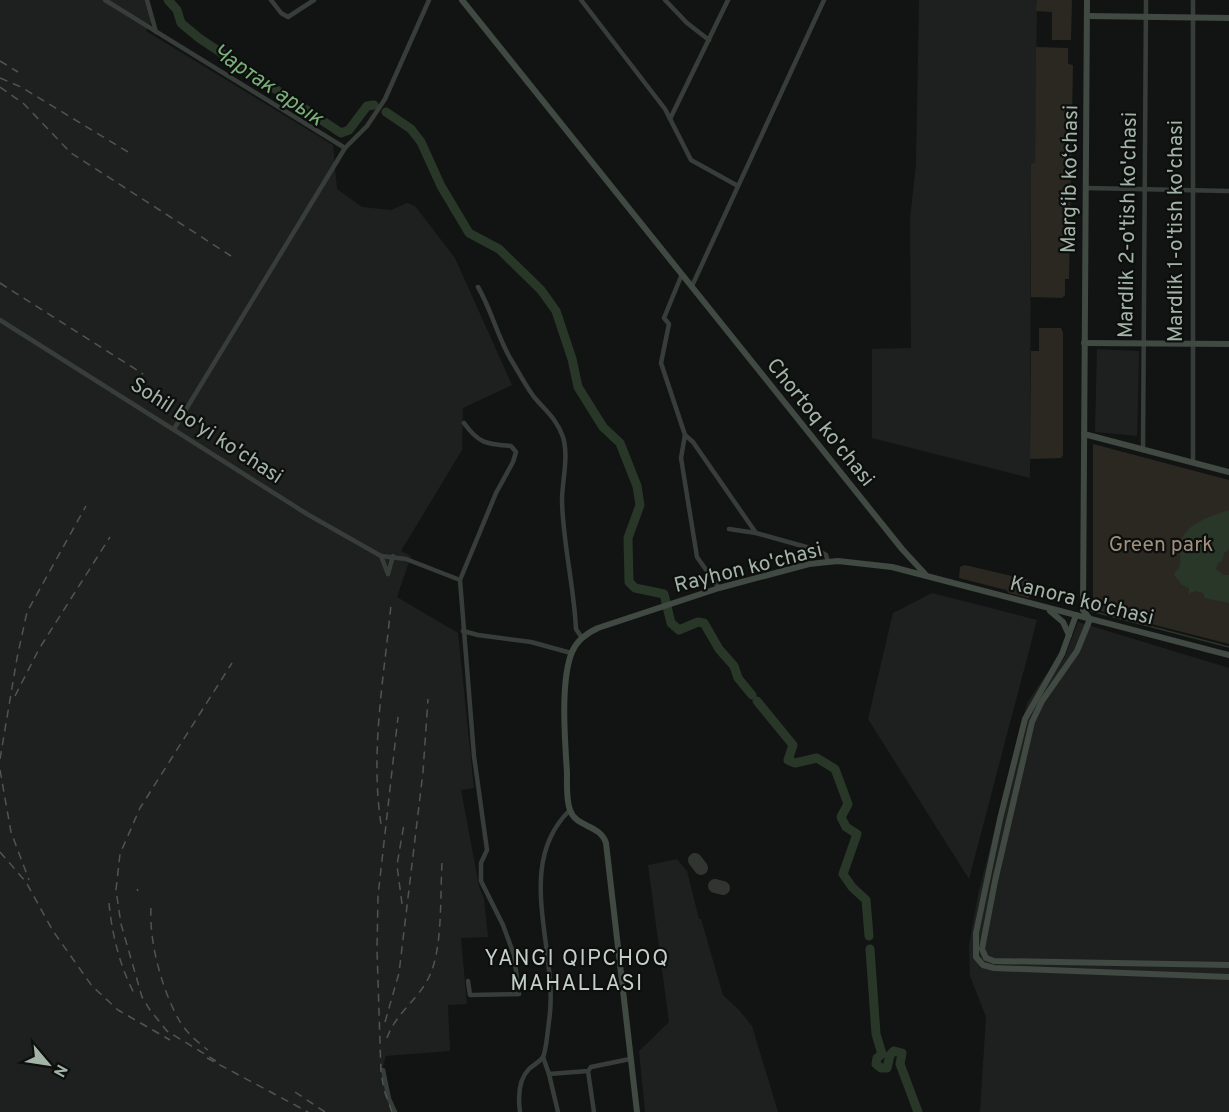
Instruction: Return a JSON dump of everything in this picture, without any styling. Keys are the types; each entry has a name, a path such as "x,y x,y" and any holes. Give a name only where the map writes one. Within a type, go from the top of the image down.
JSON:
{"street":[{"path":"105,0 345,148"},
{"path":"147,0 156,32"},
{"path":"272,0 281,13 288,17 314,0"},
{"path":"174,429 345,148 367,126 385,99 429,0"},
{"name":"Chortoq ko'chasi","path":"462,0 902,549 928,576"},
{"path":"581,0 670,119 691,160 738,186"},
{"path":"665,0 687,23 709,40"},
{"path":"670,119 728,0"},
{"path":"692,286 824,0"},
{"name":"Marg‘ib ko‘chasi","path":"1084,434 1088,0"},
{"name":"Mardlik 2-o'tish ko'chasi","path":"1143,450 1146,0"},
{"name":"Mardlik 1-o'tish ko'chasi","path":"1193,0 1191,189 1193,463"},
{"path":"1087,16 1229,18"},
{"path":"1086,188 1229,191"},
{"path":"682,274 664,318 669,324 661,363 685,435 681,458 697,557 719,588"},
{"path":"478,287 489,305 508,355 536,399 556,420 564,440 562,500 564,529 576,629 582,638"},
{"name":"Sohil bo'yi ko'chasi","path":"0,320 307,514 381,556"},
{"path":"1084,342 1229,344"},
{"path":"464,423 478,440 490,445 511,446 516,452 496,492 460,580 474,756 488,850 481,864 481,881 503,925 514,955 519,994 470,995 468,981"},
{"path":"986,958 982,946 1032,722 1042,701 1077,651 1090,619 1083,610 1084,434 1229,472"},
{"path":"685,435 693,442 756,533"},
{"path":"729,529 756,533 817,550 826,555 828,562"},
{"path":"892,567 904,562 902,549"},
{"path":"393,556 388,574 381,556 393,556 406,559 460,580"},
{"name":"Rayhon ko'chasi","path":"570,810 564,719 567,670 571,653 582,638 598,628 670,603 774,572 828,562 848,561 892,567 928,576"},
{"name":"Kanora ko'chasi","path":"928,576 1229,655"},
{"path":"1047,609 1063,622 1069,636"},
{"path":"1083,610 1076,615 1058,661 1025,719 1014,772 1000,819 975,950 976,957 981,964 993,968 1229,977"},
{"path":"463,631 478,636 531,642 571,653"},
{"path":"558,1112 543,1056 551,1002 541,888 542,864 552,832 570,810 579,821 598,830 606,843 637,1112"},
{"path":"1000,819 1010,821"},
{"path":"988,879 995,881"},
{"path":"981,964 986,958"},
{"path":"986,958 994,961 1229,965"},
{"path":"520,1112 518,1092 527,1071 543,1056"},
{"path":"549,1074 588,1071 591,1067 630,1059"},
{"path":"383,1070 388,1099 395,1112"},
{"path":"588,1071 594,1112"}],"shaded area":[{"path":"0,0 146,0 152,21 146,31 333,145 337,189 362,207 391,210 407,203 415,206 455,258 512,385 463,408 462,450 401,551 411,556 397,597 458,633 474,788 461,790 479,886 484,899 488,937 461,938 467,1004 448,1005 450,1051 386,1056 381,1074 392,1112 0,1112"},
{"path":"919,0 1037,0 1035,164 1031,164 1030,478 872,438 872,349 911,348 910,218 916,165"},
{"path":"1097,349 1139,351 1137,436 1095,432"},
{"path":"1229,510 1229,550 1224,553 1216,569 1223,575 1229,575 1229,603 1205,598 1203,593 1196,591 1190,593 1189,597 1189,588 1181,584 1174,575 1180,565 1180,545 1183,537 1193,526"},
{"path":"932,593 1037,620 969,879 868,719 893,613"},
{"path":"1078,622 1229,668 1229,1112 980,1112 986,1017 970,976 969,945 978,895 1027,703 1045,676 1064,659"},
{"path":"677,859 687,871 699,919 701,919 723,995 752,1026 778,1112 645,1112 639,1051 669,1022 648,865"}],"green space":[{"path":"1037,0 1072,0 1071,40 1052,40 1052,12 1036,11"},
{"path":"1036,47 1068,48 1068,64 1073,65 1069,279 1065,279 1065,295 1062,298 1031,297 1031,164 1035,163"},
{"path":"1039,328 1061,328 1063,333 1063,455 1061,458 1030,459 1031,351 1039,351"},
{"name":"Green park","path":"1093,444 1229,480 1229,644 1093,609"},
{"path":"965,565 1033,581 1035,585 1032,596 1028,598 959,578 960,567"}],"waterway":[{"name":"Чартак арык","path":"168,0 177,10 181,23 199,38 341,133 349,130 367,106 374,105"},
{"name":"Чартак арык","path":"386,112 411,129 421,142 441,186 469,233 499,249 541,290 556,311 572,359 578,387 603,427 620,443 637,486 640,505 628,538 629,582 635,588 664,594 671,623 679,630 698,622 704,623 719,649 734,666 738,678 752,695"},
{"path":"1091,611 1229,647"},
{"name":"Чартак арык","path":"757,701 793,745 788,760 795,763 817,758 835,769 848,804 841,817 846,827 857,834 843,874 852,887 866,900 869,936"},
{"name":"Чартак арык","path":"870,949 876,1034 882,1054 877,1058 876,1064 881,1068 887,1068 890,1055 894,1051 902,1053 900,1064 918,1112"}],"taxiway":[{"path":"695,860 701,868"},
{"path":"715,886 723,888"}],"railway":[{"path":"0,61 18,72"},
{"path":"0,78 21,87 128,152"},
{"path":"0,87 24,104 71,153 231,256"},
{"path":"0,283 143,374"},
{"path":"0,759 27,612 86,506"},
{"path":"15,696 39,649 110,537"},
{"path":"381,824 377,742 391,605"},
{"path":"216,1061 167,1031 142,997 121,924 116,890 120,854 140,808 232,663"},
{"path":"385,1022 399,973 423,772 428,699"},
{"path":"392,1112 384,1090 381,1072 377,950 378,896 398,717"},
{"path":"0,770 11,832 29,880"},
{"path":"402,904 397,865 404,824"},
{"path":"0,852 26,882 53,931 92,986 118,1010 170,1040"},
{"path":"387,1038 395,1022 419,993 433,965 439,937 442,863"},
{"path":"109,903 118,950 135,995"},
{"path":"151,908 154,950 167,995 182,1024 208,1050"},
{"path":"207,1058 308,1112"},
{"path":"295,1092 325,1112"}],"district":[{"name":"YANGI QIPCHOQ MAHALLASI","path":"577,970"}]}
